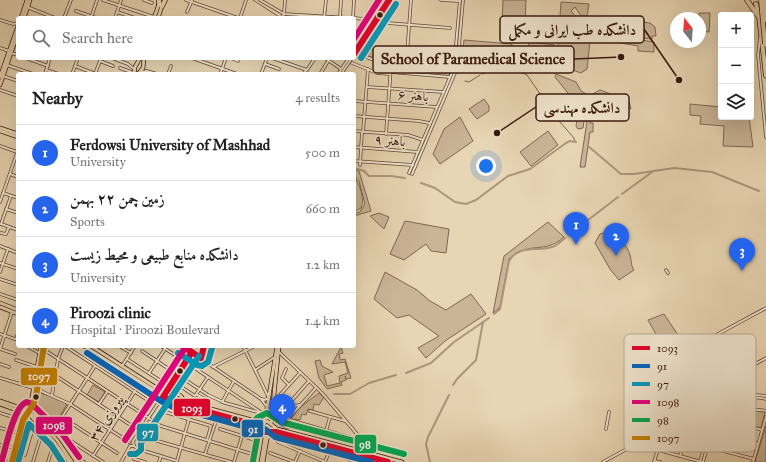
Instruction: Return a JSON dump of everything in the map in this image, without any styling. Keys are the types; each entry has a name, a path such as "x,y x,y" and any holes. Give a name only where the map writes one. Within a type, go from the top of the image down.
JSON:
{"highway":[{"path":"160,0 160,6"},
{"path":"160,6 165,0"},
{"path":"747,0 760,18"},
{"path":"752,0 756,4 760,18 766,76"},
{"path":"761,0 766,66"},
{"path":"764,0 766,20"},
{"path":"756,4 766,4"},
{"path":"760,18 762,13 766,13"}],"main road":[{"path":"23,16 28,0"},
{"path":"25,11 28,0"},
{"path":"156,16 160,6"},
{"path":"0,85 1,75 16,34"},
{"path":"10,52 14,45 16,36"},
{"path":"1,75 7,65 8,57"},
{"path":"136,72 139,60"},
{"path":"137,72 143,65 144,60"},
{"path":"137,63 140,66 143,65"},
{"path":"0,129 16,133"},
{"path":"0,129 16,136"},
{"path":"0,303 16,309"},
{"path":"0,307 16,313"},
{"path":"10,462 26,414 33,404 36,394 42,348"},
{"path":"38,368 42,348"},
{"path":"87,348 175,402 256,425 266,433 271,431 388,462"},
{"path":"94,348 164,395 185,402 271,424 277,429 402,462"},
{"path":"271,398 275,357 277,348"},
{"path":"262,462 265,438 262,430 271,398 278,348"},
{"path":"10,462 18,433 36,388"},
{"path":"169,388 181,396 185,402"},
{"path":"0,400 35,420 51,434 72,462"},
{"path":"0,404 26,414"},
{"path":"33,404 35,420 69,462"},
{"path":"262,462 267,439 271,431 269,408"}],"street":[{"path":"65,16 70,0"},
{"path":"92,16 97,0"},
{"path":"103,0 150,16"},
{"path":"116,16 121,0"},
{"path":"144,0 152,3"},
{"path":"186,0 233,16"},
{"path":"240,16 246,0"},
{"path":"260,0 284,14 314,16"},
{"path":"284,14 285,0"},
{"path":"324,16 326,0"},
{"path":"340,16 341,0"},
{"path":"353,16 354,0"},
{"path":"356,47 376,21 388,0"},
{"path":"407,54 411,0"},
{"path":"440,0 460,1 460,10 457,68 438,115 411,173 418,152 450,77 455,57 460,10 463,0"},
{"path":"187,12 191,1"},
{"path":"27,7 50,16"},
{"path":"76,11 89,16"},
{"path":"117,12 129,16"},
{"path":"356,18 450,28"},
{"path":"0,20 16,26"},
{"path":"372,46 372,32 377,32 376,21"},
{"path":"356,35 363,37 372,46 383,51 455,57"},
{"path":"761,35 758,54 766,137"},
{"path":"356,39 363,37"},
{"path":"363,37 357,49 363,55"},
{"path":"0,48 16,54"},
{"path":"356,54 363,55 391,67 386,134"},
{"path":"32,60 48,66"},
{"path":"50,60 46,70 52,72"},
{"path":"73,72 77,60"},
{"path":"117,60 128,64 137,63"},
{"path":"197,60 231,72"},
{"path":"221,72 225,60"},
{"path":"262,72 266,60"},
{"path":"278,60 306,70 314,60"},
{"path":"321,72 328,60"},
{"path":"330,60 341,69"},
{"path":"340,72 348,60"},
{"path":"341,72 349,60"},
{"path":"96,72 100,61 113,66"},
{"path":"352,63 377,73 450,77"},
{"path":"128,64 135,72"},
{"path":"265,64 279,68"},
{"path":"7,65 28,72"},
{"path":"143,65 150,72"},
{"path":"460,69 465,68 461,65"},
{"path":"75,66 90,72"},
{"path":"169,72 171,66"},
{"path":"120,68 133,72"},
{"path":"360,166 368,69"},
{"path":"1,75 16,80"},
{"path":"367,87 444,92"},
{"path":"0,90 16,95"},
{"name":"باهنر ۶","path":"356,101 438,107"},
{"path":"434,114 438,115"},
{"path":"356,116 419,120 429,123"},
{"path":"356,131 408,135 423,140"},
{"path":"0,146 16,150"},
{"name":"باهنر ۹","path":"356,147 418,152"},
{"path":"0,202 16,156"},
{"path":"356,162 413,165"},
{"path":"10,174 16,176"},
{"path":"3,194 16,197"},
{"path":"12,196 0,224 16,229"},
{"path":"6,209 16,212"},
{"path":"1,233 6,234 9,227"},
{"path":"0,246 16,252"},
{"path":"0,272 1,264 8,249"},
{"path":"1,264 16,268"},
{"path":"0,279 16,284"},
{"path":"0,294 16,298"},
{"path":"718,334 766,308"},
{"path":"12,311 0,349 15,354"},
{"path":"0,334 16,340"},
{"path":"31,348 40,353"},
{"path":"43,348 87,379 162,426 255,455"},
{"path":"52,396 58,359 63,348"},
{"path":"67,348 152,402"},
{"path":"122,348 131,353"},
{"path":"122,366 134,348"},
{"path":"185,348 261,399 269,408 300,405"},
{"path":"200,358 204,348"},
{"path":"203,351 210,348"},
{"path":"244,348 271,398"},
{"path":"213,366 251,348"},
{"path":"149,373 165,349 181,359"},
{"path":"142,351 200,390 222,402 265,415"},
{"path":"134,446 133,442 192,352"},
{"path":"278,352 322,393 375,455"},
{"path":"255,370 268,363 275,357"},
{"path":"756,364 766,358"},
{"path":"127,359 164,383"},
{"path":"16,360 56,375 135,428"},
{"path":"268,363 274,365"},
{"path":"0,364 8,367"},
{"path":"51,434 95,366"},
{"path":"193,367 265,415"},
{"path":"286,369 282,378 289,385"},
{"path":"261,399 264,400 278,397 300,373"},
{"path":"20,384 24,374"},
{"path":"196,396 208,377"},
{"path":"0,378 36,388 70,404 129,442 133,442"},
{"path":"222,402 234,381"},
{"path":"287,406 309,381"},
{"path":"180,386 196,396 206,400"},
{"path":"276,420 285,422 316,388"},
{"path":"36,394 42,392"},
{"path":"99,404 107,392"},
{"name":"پیروزی ۳۴","path":"93,456 135,392"},
{"path":"756,410 766,411"},
{"path":"310,411 346,421"},
{"path":"165,412 211,426 205,454"},
{"path":"606,429 609,412"},
{"path":"0,413 26,414"},
{"path":"208,440 218,415"},
{"path":"62,417 117,453"},
{"path":"326,431 330,417"},
{"path":"756,450 766,417"},
{"path":"130,446 134,446 138,449 177,461 189,419"},
{"path":"287,419 362,441"},
{"path":"25,455 35,420"},
{"path":"606,424 610,425"},
{"path":"0,428 18,433"},
{"path":"756,428 762,430"},
{"path":"33,462 43,429"},
{"path":"220,429 255,440"},
{"path":"54,430 103,462"},
{"path":"147,438 233,462 242,436"},
{"path":"360,437 366,448 362,451"},
{"path":"49,462 54,442"},
{"path":"121,462 130,446 129,442"},
{"path":"278,442 325,462 331,447"},
{"path":"0,445 14,448"},
{"path":"270,453 294,462 300,451"},
{"path":"330,451 355,462"},
{"path":"603,462 624,451"},
{"path":"667,452 702,462"},
{"path":"680,456 681,452"},
{"path":"702,462 705,452"},
{"path":"702,462 705,452"},
{"path":"726,452 753,460"},
{"path":"159,462 161,456"},
{"path":"76,457 84,462"},
{"path":"218,462 219,458"},
{"path":"134,459 145,462"},
{"path":"0,460 10,462"},
{"path":"654,461 660,462"}],"shaded area":[{"path":"503,0 526,0 525,22 502,21"},
{"path":"561,2 589,4 587,16 581,16 575,7 571,11 578,19 578,25 570,34 573,37 580,29 586,29 586,40 590,41 587,69 581,73 558,65 557,57"},
{"path":"706,13 710,13 709,32 706,32"},
{"path":"609,18 622,19 621,27 624,20 650,23 655,27 656,36 652,36 652,39 642,38 641,40 654,42 654,52 638,51 638,46 603,40 605,26 619,27 608,26"},
{"path":"464,40 512,44 511,58 469,55 469,50 463,50"},
{"path":"529,42 555,45 555,58 550,61 528,60"},
{"path":"363,46 382,53 453,58 449,76 392,71 392,64 362,54 359,50"},
{"path":"556,74 576,82 581,91 588,95 583,128 578,129 576,126 579,107 555,77"},
{"path":"600,90 629,101 631,109 593,106 590,123 593,123 593,132 590,132 585,167 580,167 591,95"},
{"path":"484,99 489,106 489,111 477,119 469,109"},
{"path":"690,104 718,107 718,120 749,120 753,147 723,146 724,126 700,124 701,116 690,115"},
{"path":"460,117 473,141 440,164 433,154 444,129"},
{"path":"548,131 558,145 531,166 520,152"},
{"path":"356,170 359,171 371,211 356,215 356,213 360,212 365,204 359,181 356,177"},
{"path":"356,180 362,197 361,208 356,211"},
{"path":"379,213 389,217 384,229 370,216"},
{"path":"405,221 449,229 446,253 431,251 426,244 404,260 390,254"},
{"path":"548,222 564,237 550,245 524,250 509,259 500,307 493,313 504,256"},
{"path":"611,231 620,238 627,248 634,270 619,280 610,269 595,243 600,234"},
{"path":"385,272 417,290 430,301 446,310 471,294 486,314 445,341 426,358 418,348 439,336 409,315 397,318 374,299"},
{"path":"664,314 677,334 656,334 648,320"},
{"path":"341,348 343,353 339,354 340,360 345,359 351,378 346,379 345,376 346,380 341,382 342,385 327,389 319,378 315,361 320,360 322,366 333,372 324,375 327,386 340,383 339,376 348,373 345,362 332,364"},
{"path":"93,385 105,392 99,402 87,395"},
{"path":"40,393 60,399 67,404 51,431 37,415 35,407 37,395"},
{"path":"319,393 324,397 319,405 314,404 313,410 308,409 306,415 302,414 300,420 294,419 289,429 283,428 299,408"},
{"path":"756,410 765,412 761,428 756,427"},
{"path":"766,426 766,462 755,462"}],"waterway":[{"path":"253,0 277,16"},
{"path":"363,47 397,60 449,73"},
{"path":"482,74 505,70 527,75 559,121 574,138 575,142"},
{"path":"465,81 469,82 480,75"},
{"path":"421,183 435,188 455,202 466,204 476,200 508,176 530,169 566,143 570,141 576,142"},
{"path":"588,146 621,174 634,174 674,168 712,172 759,191"},
{"path":"356,169 364,171 369,176 391,176 405,178"},
{"path":"622,194 652,172"},
{"path":"570,234 618,197"},
{"path":"494,314 500,309 509,261 513,256 523,250 546,248 557,245 565,238"},
{"path":"406,373 431,363 454,342 489,318"},
{"path":"453,385 476,360 483,322"},
{"path":"334,394 350,394 369,383 396,375"},
{"path":"430,462 426,444 449,395"}],"transit line":[{"name":"1098","path":"356,36 379,0"},
{"name":"1093","path":"356,51 389,0"},
{"name":"97","path":"361,58 396,4"},
{"name":"1097","path":"12,462 23,420 33,405 36,396 44,348"},
{"name":"1093","path":"185,348 201,358 204,348"},
{"name":"1098","path":"125,440 185,348"},
{"name":"97","path":"178,353 197,365 202,366 208,362 212,348"},
{"name":"1093","path":"192,352 163,397 186,406 256,425 264,432 276,432 388,462"},
{"name":"91","path":"87,353 161,401 173,407 254,429 265,429 275,437 371,462"},
{"name":"97","path":"130,454 136,454 141,450 141,443 199,356"},
{"name":"1098","path":"2,460 14,418 22,405 27,402 32,404 63,435 79,457"},
{"name":"98","path":"253,461 257,439 253,423 257,418 267,413 281,422 404,454"},
{"name":"97","path":"18,462 29,424 51,445 62,462"}],"place":[{"name":"School of Paramedical Science","path":"621,57"},
{"name":"دانشکده طب ایرانی و مکمل","path":"679,80"},
{"name":"دانشکده مهندسی","path":"497,133"},
{"name":"Ferdowsi University of Mashhad","path":"576,245"},
{"name":"زمین چمن ۲۲ بهمن","path":"616,256"},
{"name":"دانشکده منابع طبیعی و محیط زیست","path":"742,271"},
{"name":"Piroozi clinic","path":"282,427"}]}
